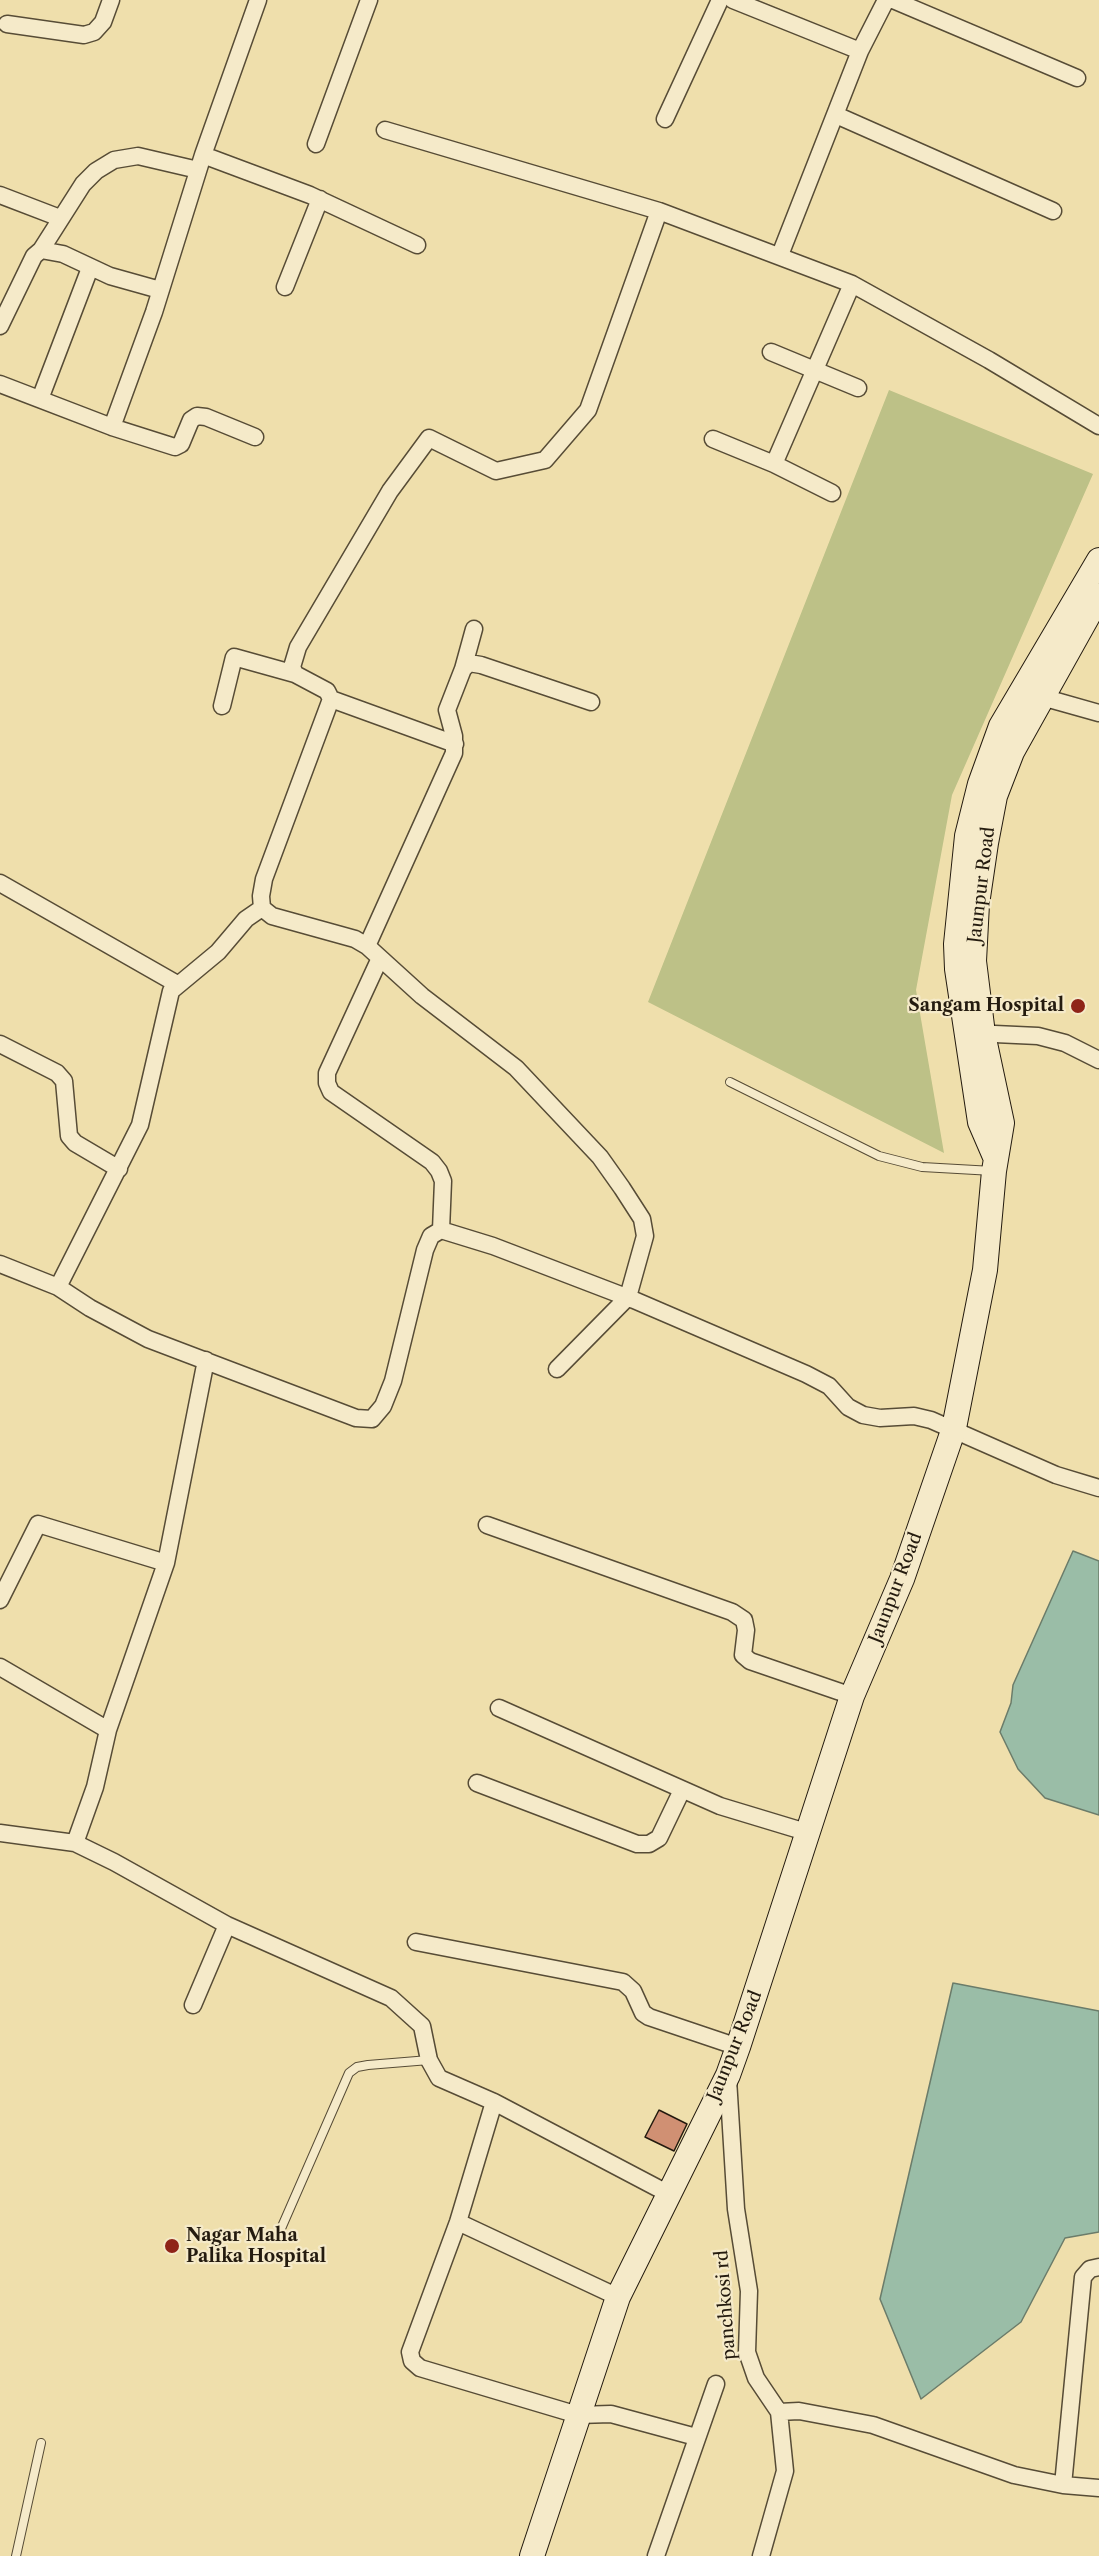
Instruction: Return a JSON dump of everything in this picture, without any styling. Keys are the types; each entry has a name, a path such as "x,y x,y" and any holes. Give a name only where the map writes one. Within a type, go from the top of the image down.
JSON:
{"street":[{"path":"7,24 84,35 94,32 103,22 111,0"},
{"path":"112,427 160,290 200,163 258,0"},
{"path":"316,144 369,0"},
{"path":"665,119 720,0"},
{"path":"733,0 860,51"},
{"path":"780,255 860,51 886,0"},
{"path":"893,0 1077,78"},
{"path":"836,115 1053,211"},
{"path":"385,130 659,211 852,284 989,360 1099,426"},
{"path":"0,326 34,256 41,250 83,184 96,171 114,160 138,156 200,163 320,199 417,245"},
{"path":"0,195 60,218"},
{"path":"285,287 320,199"},
{"path":"295,674 292,667 298,647 390,491 429,438 496,471 545,460 588,410 659,211"},
{"path":"41,250 50,249 90,268 160,290"},
{"path":"40,399 90,268"},
{"path":"774,464 852,284"},
{"path":"771,352 858,388"},
{"path":"0,384 112,427 175,447 181,444 191,420 197,416 206,417 255,437"},
{"path":"713,439 774,464 832,493"},
{"path":"995,1165 980,1122 975,1034 957,969 956,944 967,836 980,784 1001,726 1099,560"},
{"name":"Jaunpur Road","path":"975,1034 974,934 986,843 995,796 1012,752 1099,596"},
{"path":"367,946 454,753 455,744 447,710 463,669 474,629"},
{"path":"222,706 234,657 295,674 327,691 331,699 455,744"},
{"path":"463,669 469,663 480,665 591,702"},
{"path":"1042,697 1099,713"},
{"path":"331,699 264,879 261,896 262,908 272,916 355,939 367,946 422,996 516,1068 600,1157 642,1219 645,1236 628,1297 557,1369"},
{"path":"0,883 177,984"},
{"path":"58,1287 132,1146 147,1104 167,1000 177,984 206,963 246,920 262,908"},
{"path":"380,958 327,1072 327,1083 331,1092 432,1162 439,1171 443,1181 441,1230"},
{"path":"975,1034 1038,1036 1065,1043 1099,1059"},
{"path":"0,1044 57,1073 64,1081 69,1136 75,1143 119,1169"},
{"name":"Jaunpur Road","path":"532,2556 618,2296 667,2193 728,2075 754,2003 806,1832 852,1696 902,1579 954,1428 985,1270 995,1165"},
{"path":"0,1264 58,1287 131,1331 346,1415 372,1419 383,1406 393,1381 425,1250 431,1236 441,1230 494,1246 628,1297 806,1374 829,1386 848,1407 863,1415 880,1418 914,1416 954,1428 1056,1474 1099,1488"},
{"path":"75,1843 95,1787 108,1730 166,1563 206,1360"},
{"path":"0,1600 38,1524 166,1563"},
{"path":"487,1525 732,1612 744,1620 746,1630 743,1655 750,1661 852,1696"},
{"path":"0,1667 108,1730"},
{"path":"499,1708 736,1812 806,1832"},
{"path":"477,1783 637,1844 649,1844 659,1838 682,1790"},
{"path":"0,1833 75,1843 227,1925 391,1998 422,2026 429,2060 439,2078 494,2102 667,2193"},
{"path":"193,2005 227,1925"},
{"path":"416,1942 623,1982 633,1991 643,2013 649,2017 738,2048"},
{"name":"panchkosi rd","path":"728,2075 736,2209 748,2291 747,2352 756,2378 779,2412 785,2471 761,2556"},
{"path":"494,2102 458,2222 410,2352 412,2361 420,2368 578,2415 611,2415 696,2437"},
{"path":"458,2222 618,2296"},
{"path":"1063,2485 1083,2277 1089,2268 1099,2267"},
{"path":"656,2556 716,2384"},
{"path":"779,2412 809,2412 873,2425 1014,2475 1063,2485 1099,2488"}],"lane":[{"path":"730,1082 879,1156 922,1167 995,1165"},
{"path":"280,2231 349,2073 357,2067 368,2065 429,2060"},
{"path":"16,2556 41,2443"}],"green space":[{"path":"889,390 1093,474 952,795 916,990 944,1153 648,1002"}],"shaded area":[{"path":"1073,1551 1099,1561 1099,1815 1045,1798 1018,1769 1000,1732 1011,1703 1013,1685"},
{"path":"953,1983 1099,2011 1099,2232 1065,2238 1021,2322 921,2399 880,2299"}],"building":[{"path":"659,2110 687,2124 674,2151 645,2137"}],"place":[{"name":"Sangam Hospital","path":"1078,1006"},
{"name":"Nagar Maha Palika Hospital","path":"172,2246"}]}
